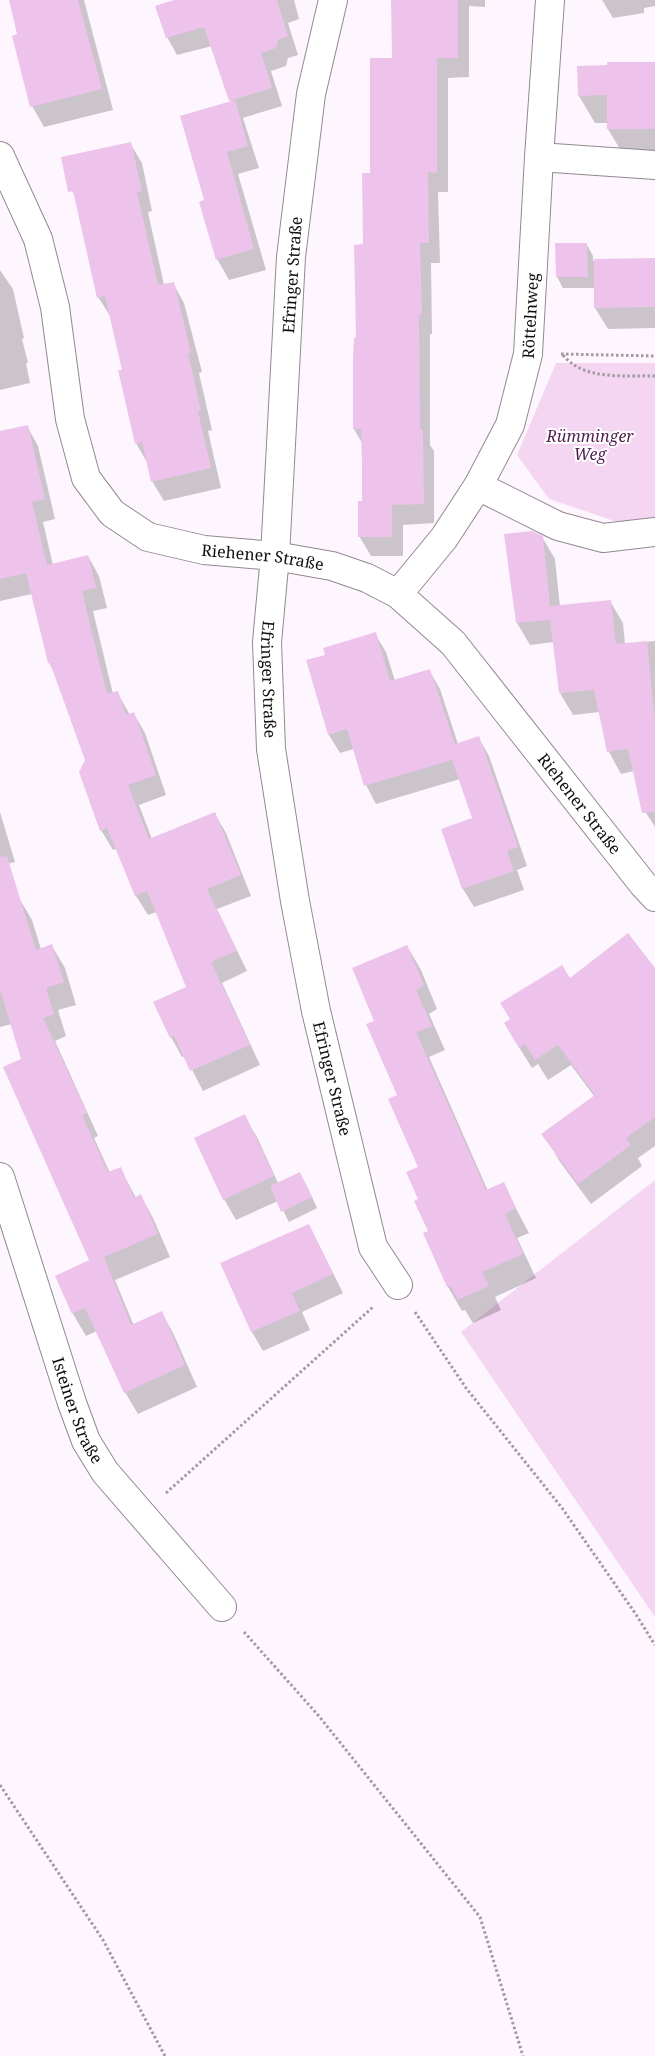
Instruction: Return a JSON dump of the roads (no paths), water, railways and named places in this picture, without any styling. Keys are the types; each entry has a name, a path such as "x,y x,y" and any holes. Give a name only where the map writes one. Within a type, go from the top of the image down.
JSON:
{"street":[{"name":"Efringer Straße","path":"333,0 310,94 291,257 275,556 267,642 271,749 295,900 316,1011 373,1247 398,1285"},
{"name":"Röttelnweg","path":"398,594 444,538 478,486 510,425 528,354 550,0"},
{"name":"Riehener Straße","path":"0,156 38,239 55,308 70,419 86,478 112,514 148,537 204,550 275,556 332,566 367,578 398,594 453,643 655,897"},
{"path":"539,157 655,165"},
{"path":"478,486 558,526 603,538 655,532"},
{"name":"Isteiner Straße","path":"0,1177 72,1403 86,1441 105,1472 222,1607"}],"park label":[{"name":"Rümminger Weg","path":"590,445"}]}
